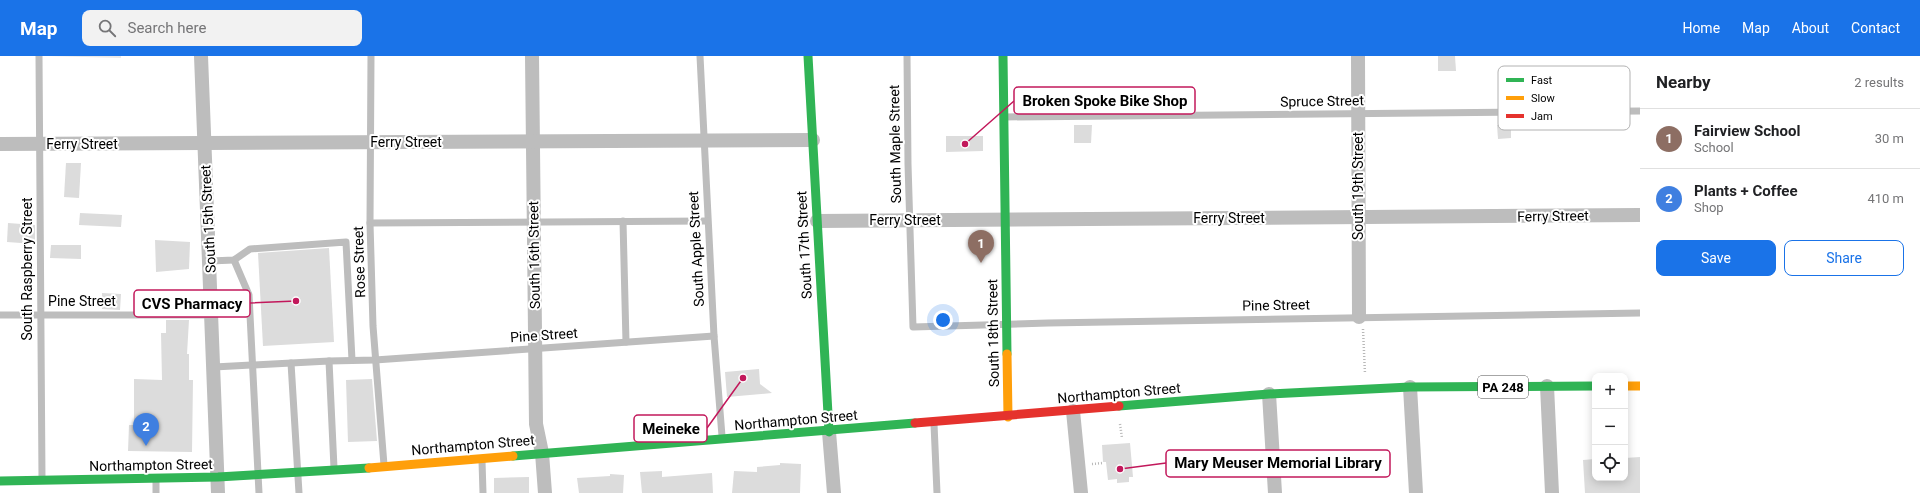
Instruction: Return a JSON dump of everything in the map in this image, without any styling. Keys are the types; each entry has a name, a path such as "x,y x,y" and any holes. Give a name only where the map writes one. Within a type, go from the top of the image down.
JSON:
{"main road":[{"name":"South 17th Street","path":"808,56 829,432"},
{"name":"South 18th Street","path":"1003,56 1008,417"},
{"name":"Northampton Street","path":"0,481 218,477 384,467 542,453 829,432 1269,394 1410,387 1592,386"},
{"path":"1628,386 1640,386"}],"street":[{"name":"South 15th Street","path":"201,56 218,493"},
{"name":"South 16th Street","path":"532,56 536,424 542,453 545,493"},
{"name":"South 19th Street","path":"1358,56 1359,317"},
{"name":"Ferry Street","path":"0,144 813,140"},
{"name":"Ferry Street","path":"817,221 1640,215"},
{"path":"1547,386 1552,493"},
{"path":"1410,387 1416,493"},
{"path":"1269,394 1275,493"},
{"path":"1073,411 1081,493"},
{"path":"829,432 834,493"}],"lane":[{"name":"South Raspberry Street","path":"39,56 42,481"},
{"name":"Rose Street","path":"371,56 370,223 375,360 384,467"},
{"name":"South Apple Street","path":"700,56 705,141 707,221 714,336 723,440"},
{"name":"South Maple Street","path":"908,56 909,220 913,327"},
{"name":"Spruce Street","path":"1630,111 1640,111"},
{"name":"Spruce Street","path":"1004,117 1498,113"},
{"path":"623,221 626,342"},
{"path":"370,223 707,221"},
{"path":"210,261 234,260 250,249 346,242 352,360"},
{"path":"234,260 250,295 260,475 259,493"},
{"name":"Pine Street","path":"913,327 1359,317 1640,313"},
{"name":"Pine Street","path":"0,315 212,315"},
{"name":"Pine Street","path":"214,367 375,360 714,336"},
{"path":"329,361 334,470"},
{"path":"291,363 299,472 299,493"},
{"path":"934,422 937,493"},
{"path":"482,459 483,493"},
{"path":"156,479 156,493"}],"path":[{"path":"1359,317 1364,338 1366,390"},
{"path":"1120,424 1122,438"},
{"path":"1092,464 1103,463"}],"shaded area":[{"path":"47,56 121,56 121,58"}],"building":[{"path":"1438,56 1455,56 1456,71 1438,71"},
{"path":"1074,125 1092,125 1091,143 1074,143"},
{"path":"1497,125 1498,130 1511,130 1511,138 1498,139"},
{"path":"946,136 983,136 983,151 946,152"},
{"path":"66,163 81,163 79,198 64,197"},
{"path":"80,213 122,215 121,227 79,225"},
{"path":"8,223 35,225 35,244 7,242"},
{"path":"155,240 190,242 189,269 156,272"},
{"path":"51,245 81,245 81,259 50,258"},
{"path":"329,248 334,342 263,346 258,253"},
{"path":"102,293 121,294 120,310 102,309"},
{"path":"166,320 189,320 187,354 189,354 189,380 193,380 192,452 128,451 129,425 134,425 134,379 162,380 161,333 166,333"},
{"path":"759,369 760,384 772,393 727,397 725,372"},
{"path":"372,379 377,441 348,442 346,380"},
{"path":"1130,443 1133,477 1129,477 1129,482 1117,483 1117,479 1108,480 1106,462 1103,462 1102,445"},
{"path":"1640,457 1640,493 1585,493 1583,460 1592,459 1592,481 1628,481 1628,458"},
{"path":"780,463 801,464 800,493 732,493 734,471 757,472 757,467 780,465"},
{"path":"662,471 662,477 712,473 713,493 642,493 640,472"},
{"path":"610,474 624,475 623,493 579,493 577,478 610,476"},
{"path":"529,477 529,493 494,493 494,478"}],"traffic: fast":[{"path":"808,56 829,432"},
{"path":"1003,56 1007,354"},
{"path":"1119,406 1269,394 1410,387 1592,386"},
{"path":"513,456 915,423"},
{"path":"0,481 218,477 369,468"}],"traffic: slow":[{"path":"1007,354 1008,417"},
{"path":"1628,386 1640,386"},
{"path":"369,468 513,456"}],"traffic: jam":[{"path":"915,423 1119,406"}],"place":[{"name":"Broken Spoke Bike Shop","path":"965,144"},
{"name":"Fairview School","path":"981,263"},
{"name":"CVS Pharmacy","path":"296,301"},
{"name":"Meineke","path":"743,378"},
{"name":"Plants + Coffee","path":"146,446"},
{"name":"Mary Meuser Memorial Library","path":"1120,469"}]}
